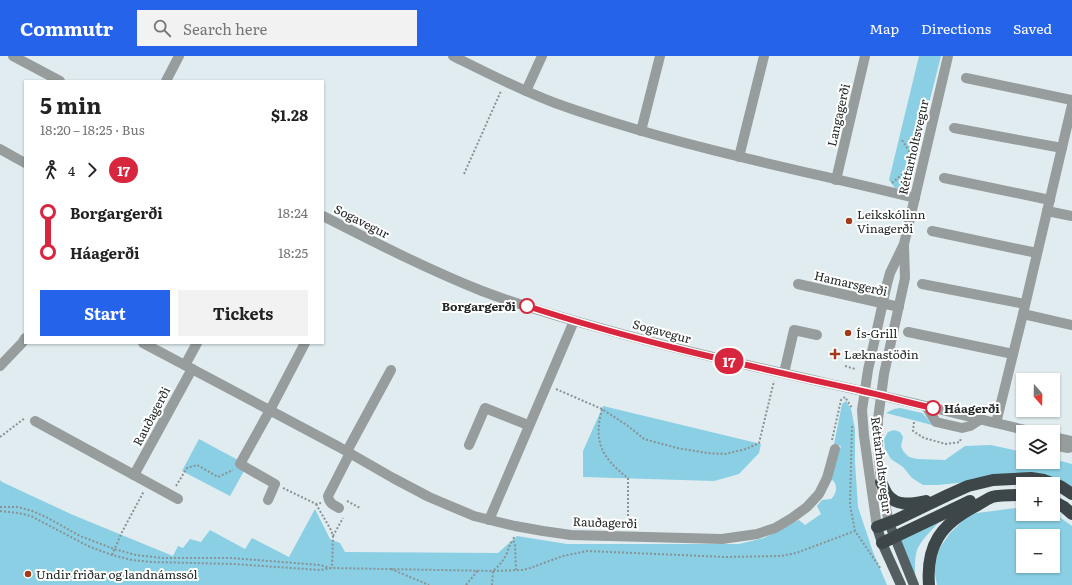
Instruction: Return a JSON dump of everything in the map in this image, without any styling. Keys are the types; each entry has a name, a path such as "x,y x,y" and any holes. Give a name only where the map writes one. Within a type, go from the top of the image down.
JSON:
{"highway":[{"path":"878,527 968,486 993,480 1025,478 1044,480 1060,486 1072,494"},
{"path":"882,482 887,494 892,500 900,504 924,502 948,495"},
{"path":"882,542 980,497 1016,495"},
{"path":"929,585 929,558 936,541 948,525 964,513 992,497"},
{"path":"1060,505 1072,514"}],"main road":[{"path":"889,522 914,585"},
{"path":"878,527 882,542 901,585"}],"street":[{"path":"13,56 58,80"},
{"path":"453,56 526,92 641,131 739,157 915,198"},
{"path":"526,92 542,56"},
{"path":"641,131 660,56"},
{"path":"739,157 764,56"},
{"name":"Langagerði","path":"836,180 865,56"},
{"name":"Réttarholtsvegur","path":"878,527 863,428 862,410 868,370 890,273 904,244 948,56"},
{"path":"166,80 177,57"},
{"path":"966,78 1072,105 996,423"},
{"path":"954,128 1062,148"},
{"path":"0,149 24,162"},
{"path":"944,178 1050,200"},
{"path":"1047,211 1072,216"},
{"name":"Sogavegur","path":"324,217 390,251 434,271 483,291 574,321 660,345 865,391 880,396 1016,428"},
{"path":"932,231 1037,253"},
{"name":"Réttarholtsvegur","path":"889,522 878,448 878,419 880,396 905,278 904,244"},
{"name":"Hamarsgerði","path":"798,284 899,307"},
{"path":"922,284 1024,309 1072,325"},
{"path":"489,520 528,425 574,321"},
{"path":"780,373 794,330 817,335"},
{"path":"908,332 1013,354"},
{"path":"0,366 24,340"},
{"name":"Rauðagerði","path":"145,344 348,452 429,497 474,516 515,526 571,535 722,539 757,534 775,528 807,507 819,494 827,478 834,453"},
{"name":"Rauðagerði","path":"134,475 188,367 197,344"},
{"path":"268,500 274,484 240,464 304,344"},
{"path":"342,512 328,500 328,496 348,452 391,370"},
{"path":"469,445 485,408 528,425"},
{"path":"35,421 174,497"},
{"path":"1010,426 1016,430"},
{"path":"1060,438 1072,441"},
{"path":"1060,446 1072,447"}],"path":[{"path":"464,174 506,82"},
{"path":"891,184 917,163 902,140"},
{"path":"845,366 855,368"},
{"path":"546,385 602,409 628,426 644,439 677,448 707,453 725,454 746,449 759,443 780,373"},
{"path":"834,453 830,446 841,400 845,398 853,408"},
{"path":"602,409 598,427 600,445 607,458 616,469 628,478 628,530"},
{"path":"0,437 26,417 35,421"},
{"path":"914,422 913,431 924,438 946,444 960,442 962,434"},
{"path":"852,424 850,505 855,530 882,570"},
{"path":"174,497 187,468 197,465 218,476 236,469 240,464"},
{"path":"112,555 122,532 148,483"},
{"path":"274,484 316,504 333,536"},
{"path":"316,504 328,500"},
{"path":"0,507 18,507 32,511 80,536 114,549 136,555 163,558 231,558 320,565 332,568"},
{"path":"0,512 18,513 31,516 88,546 112,555 132,560 152,562 234,564 320,570 332,568 493,571 516,570 530,568 563,556 587,551 726,557 781,556 796,553 855,530"},
{"path":"332,568 333,536 342,512"},
{"path":"492,585 493,571 503,560 509,549 513,540 515,526"},
{"path":"513,540 515,544 516,570"},
{"path":"390,569 429,585"},
{"path":"466,585 478,570"}],"shaded area":[{"path":"919,56 941,56 907,190 895,188 889,180"},
{"path":"846,401 851,409 855,429 855,462 858,507 873,552 887,585 0,585 0,480 73,515 173,556 178,546 183,548 190,539 201,542 210,530 245,549 252,538 289,557 315,509 330,539 340,543 345,552 498,553 517,536 567,544 739,544 764,538 799,520 805,525 821,514 817,506 822,500 831,499 836,491 835,483 830,478 841,446 834,444 842,404"},
{"path":"603,406 761,444 759,453 739,474 714,481 583,477 583,451"},
{"path":"900,408 922,413 932,425 886,413"},
{"path":"894,430 900,432 903,437 901,446 903,451 909,457 917,459 945,460 965,446 991,445 1016,450 1016,469 1060,469 1060,461 1072,464 1072,490 1060,483 1060,477 1016,477 1016,483 967,482 923,485 912,478 903,467 891,459 885,449 884,439 888,432"},
{"path":"199,439 238,460 235,466 244,471 230,496 182,471"},
{"path":"1016,508 1016,521 1060,521 1060,517 1072,526 1072,585 937,585 934,569 939,549 950,533 970,514"},
{"path":"943,518 925,537 917,550 915,562 916,582 898,538"}],"bus line":[{"name":"17","path":"527,306 660,345 865,391 880,396 933,408"}],"place":[{"name":"Leikskólinn Vinagerði","path":"849,221"},
{"name":"Borgargerði","path":"527,306"},
{"name":"Ís-Grill","path":"848,333"},
{"name":"Læknastöðin","path":"835,354"},
{"name":"Háagerði","path":"933,408"},
{"name":"Undir friðar og landnámssól","path":"28,574"}]}
